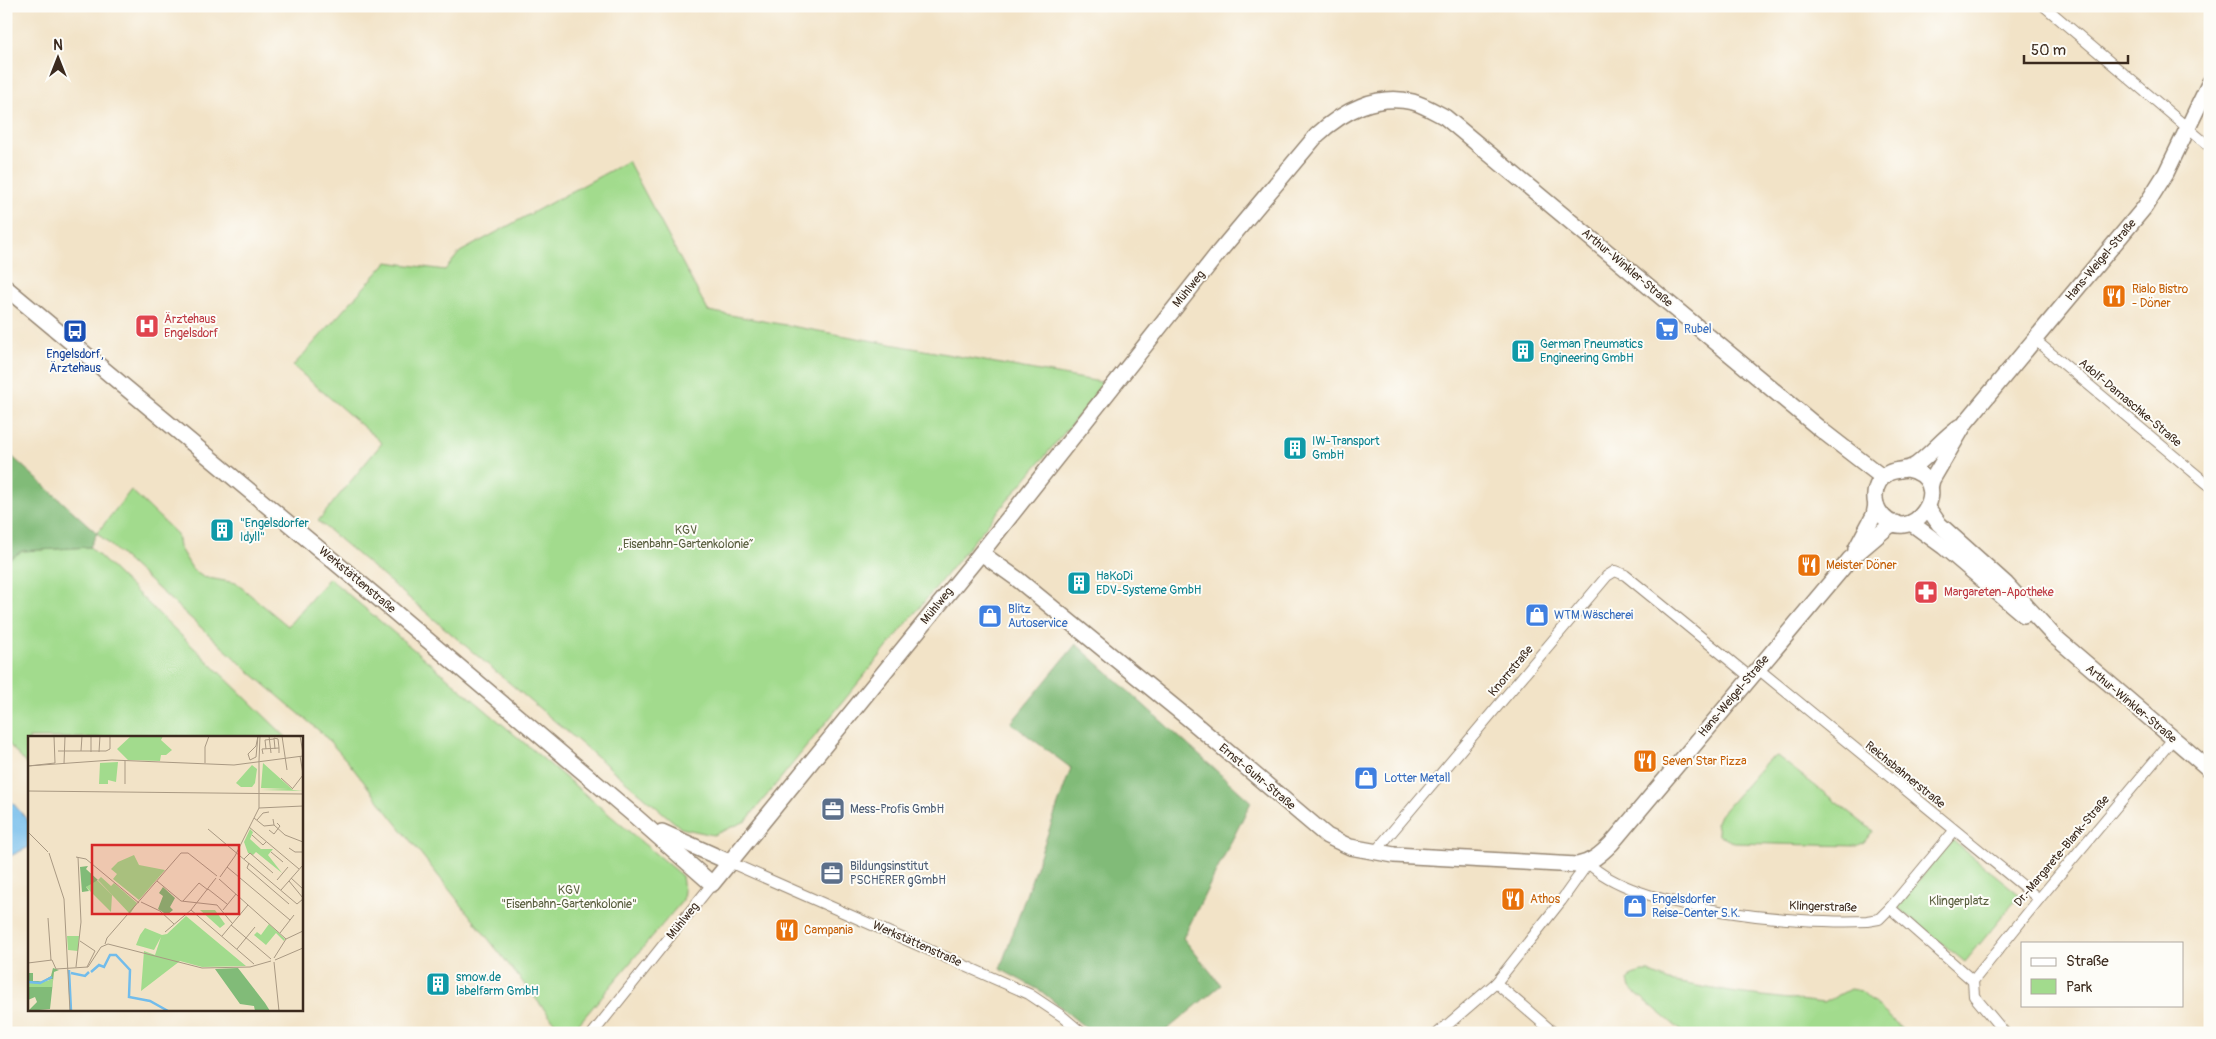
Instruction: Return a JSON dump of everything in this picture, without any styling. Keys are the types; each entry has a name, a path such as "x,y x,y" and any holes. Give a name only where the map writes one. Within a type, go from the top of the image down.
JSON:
{"street":[{"path":"2044,6 2210,147"},
{"name":"Hans-Weigel-Straße","path":"1930,488 1932,480 1966,422 2144,208 2166,173 2210,82"},
{"name":"Arthur-Winkler-Straße","path":"1281,179 1318,135 1336,118 1358,107 1387,100 1413,102 1445,117 1490,152 1820,429 1882,477"},
{"name":"Mühlweg","path":"592,1033 980,553 1154,333 1281,179"},
{"name":"Werkstättenstraße","path":"6,288 378,598 636,816 712,884"},
{"name":"Adolf-Damaschke-Straße","path":"2035,340 2210,486"},
{"name":"Hans-Weigel-Straße","path":"1907,469 1915,466 1952,432 1966,422"},
{"path":"1896,469 1907,469 1920,474 1930,488 1930,500 1928,508 1919,519 1904,523 1884,516 1876,504 1876,490 1882,477 1896,469"},
{"name":"Hans-Weigel-Straße","path":"1850,559 1874,515 1876,504"},
{"name":"Arthur-Winkler-Straße","path":"1928,508 1939,524 2011,589 2054,636"},
{"name":"Hans-Weigel-Straße","path":"1438,1033 1496,983 1561,901 1588,862 1611,844 1753,672 1850,559 1889,526 1904,523"},
{"name":"Arthur-Winkler-Straße","path":"1904,523 1944,547 2022,613 2054,636 2210,770"},
{"name":"Ernst-Guhr-Straße","path":"980,553 1016,578 1189,719 1327,836 1350,847 1375,852 1565,865 1577,865 1588,862"},
{"name":"Knorrstraße","path":"1375,852 1608,576 1615,571 1625,575 1753,672"},
{"name":"Reichsbahnerstraße","path":"1753,672 2039,899"},
{"name":"Dr.-Margarete-Blank-Straße","path":"1973,981 2173,739"},
{"name":"Werkstättenstraße","path":"636,816 672,838 1028,994 1062,1016 1082,1033"},
{"path":"1954,831 1890,908 1973,981 1974,996 2005,1033"},
{"name":"Klingerstraße","path":"1588,862 1597,871 1629,889 1690,905 1762,917 1867,921 1879,919 1890,908"},
{"path":"1496,983 1554,1033"}],"green space":[{"name":"KGV „Eisenbahn-Gartenkolonie“","path":"628,161 708,311 1106,383 976,538 746,821 713,835 681,828 318,521 382,443 293,366 387,262 445,270 460,252"},
{"path":"6,451 97,533 90,547 22,551 6,561"},
{"name":"KGV \"Eisenbahn-Gartenkolonie\"","path":"131,490 177,534 179,547 193,570 203,577 236,583 288,626 329,578 682,876 683,900 571,1033 563,1033 348,762 323,734 250,672 97,533"},
{"path":"90,547 285,736 28,736 28,766 6,741 6,561 22,551"},
{"path":"1076,644 1251,802 1183,938 1221,985 1163,1033 1092,1033 1041,991 1000,969 1071,768 1011,723"},
{"path":"1777,756 1873,831 1864,842 1857,846 1734,843 1719,835 1716,824 1720,815 1768,760"},
{"name":"Klingerplatz","path":"1952,840 2020,895 1965,962 1897,907"},
{"path":"1649,972 1669,981 1736,993 1824,1003 1850,989 1861,991 1907,1033 1684,1033 1630,988 1628,980 1632,975"}],"water":[{"path":"6,795 28,821 28,847 6,858"}],"place":[{"name":"Rialo Bistro - Döner","path":"2114,296"},
{"name":"Ärztehaus Engelsdorf","path":"147,326"},
{"name":"Rubel","path":"1667,329"},
{"name":"Engelsdorf, Ärztehaus","path":"75,331"},
{"name":"German Pneumatics Engineering GmbH","path":"1523,351"},
{"name":"IW-Transport GmbH","path":"1295,448"},
{"name":"\"Engelsdorfer Idyll\"","path":"222,530"},
{"name":"Meister Döner","path":"1809,565"},
{"name":"HaKoDi EDV-Systeme GmbH","path":"1079,583"},
{"name":"Margareten-Apotheke","path":"1926,592"},
{"name":"WTM Wäscherei","path":"1537,615"},
{"name":"Blitz Autoservice","path":"990,616"},
{"name":"Seven Star Pizza","path":"1645,761"},
{"name":"Lotter Metall","path":"1366,778"},
{"name":"Mess-Profis GmbH","path":"833,809"},
{"name":"Bildungsinstitut PSCHERER gGmbH","path":"832,873"},
{"name":"Athos","path":"1513,899"},
{"name":"Engelsdorfer Reise-Center S.K.","path":"1635,906"},
{"name":"Campania","path":"787,930"},
{"name":"smow.de labelfarm GmbH","path":"438,984"}]}
